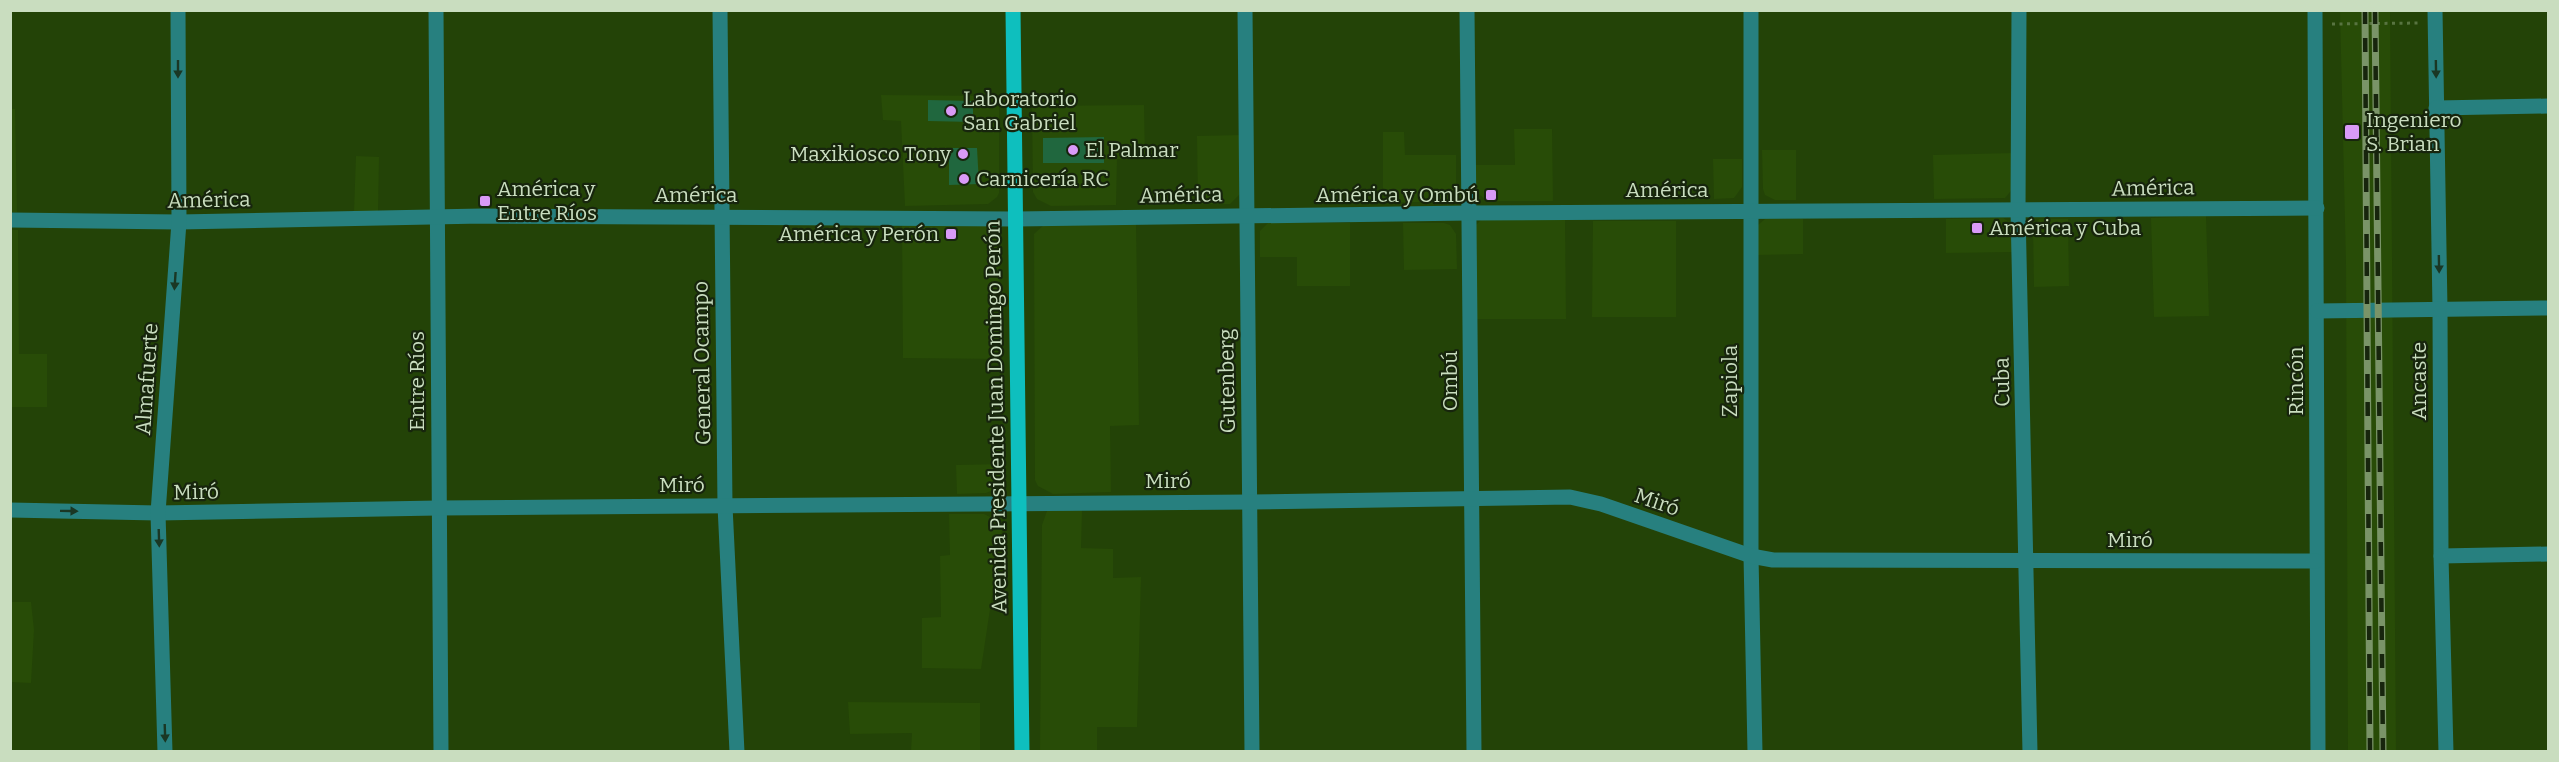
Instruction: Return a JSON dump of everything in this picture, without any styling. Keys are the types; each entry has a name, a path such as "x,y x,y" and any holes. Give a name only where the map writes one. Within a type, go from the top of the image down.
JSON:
{"main road":[{"name":"Avenida Presidente Juan Domingo Perón","path":"1013,10 1022,752"}],"street":[{"name":"Almafuerte","path":"165,752 158,513 179,222 178,10"},
{"name":"Entre Ríos","path":"436,10 441,752"},
{"name":"General Ocampo","path":"720,10 724,506 737,752"},
{"name":"Gutenberg","path":"1245,10 1252,752"},
{"name":"Ombú","path":"1467,10 1474,752"},
{"name":"Zapiola","path":"1751,10 1751,556 1755,752"},
{"name":"Cuba","path":"2019,10 2018,211 2028,562 2030,752"},
{"name":"Ancaste","path":"2435,17 2441,556 2446,752"},
{"name":"Rincón","path":"2315,18 2318,752"},
{"path":"2436,108 2548,106"},
{"name":"América","path":"10,220 179,222 438,216 1014,219 1470,213 2317,208"},
{"path":"2317,311 2548,308"},
{"name":"Miró","path":"10,510 158,513 438,508 1250,502 1570,497 1751,556 1773,560 2316,561"},
{"path":"2441,556 2548,554"}],"path":[{"path":"2315,18 2435,17"}],"shaded area":[{"path":"2340,11 2390,11 2396,751 2348,751 2346,264"},
{"path":"881,95 999,96 999,193 997,197 988,204 905,206 901,121 883,120"},
{"path":"1144,105 1145,159 1117,159 1116,205 1051,206 1037,199 1033,192 1032,106"},
{"path":"10,109 15,109 17,212 11,212"},
{"path":"1514,129 1552,129 1553,201 1487,201 1474,190 1474,165 1515,165"},
{"path":"1383,132 1404,132 1405,155 1456,155 1456,186 1449,199 1444,202 1383,202"},
{"path":"1241,135 1240,194 1230,204 1198,204 1197,136"},
{"path":"1762,150 1796,150 1796,200 1775,200 1765,195"},
{"path":"2013,153 2014,187 2005,198 1934,199 1933,155"},
{"path":"356,156 379,157 378,212 354,211"},
{"path":"1713,159 1742,159 1742,187 1734,198 1714,199"},
{"path":"2206,216 2209,316 2154,317 2151,218"},
{"path":"2003,218 2013,228 2014,252 1946,253 1946,219"},
{"path":"1765,219 1803,219 1803,254 1757,255 1758,225"},
{"path":"2039,219 2068,219 2069,286 2034,287 2033,228"},
{"path":"1481,220 1565,220 1566,319 1475,319 1476,225"},
{"path":"1593,221 1676,221 1676,317 1592,317"},
{"path":"1136,222 1139,425 1110,426 1111,492 1053,494 1038,486 1035,480 1034,234 1045,224"},
{"path":"1268,223 1350,223 1350,286 1297,286 1297,257 1260,257 1260,231"},
{"path":"1403,223 1450,225 1456,234 1457,269 1404,270"},
{"path":"902,225 989,226 995,231 999,246 1001,359 903,358"},
{"path":"11,230 18,230 19,354 47,354 47,407 11,407"},
{"path":"1004,464 1000,482 994,490 986,493 957,494 956,465"},
{"path":"1058,508 1082,510 1081,548 1113,549 1113,578 1141,577 1137,727 1097,727 1097,751 1040,752 1042,525 1047,511"},
{"path":"949,514 984,514 998,521 1002,529 981,669 922,668 922,618 941,617 940,556 950,555"},
{"path":"11,602 31,602 34,630 31,683 11,682"},
{"path":"848,702 980,703 980,751 911,751 912,733 850,734"}],"building":[{"name":"Laboratorio San Gabriel","path":"928,100 973,101 973,122 928,121"},
{"name":"El Palmar","path":"1104,137 1104,163 1043,163 1043,138"},
{"path":"949,148 977,148 979,184 949,185"}],"railway":[{"path":"2365,10 2370,752"},
{"path":"2375,10 2383,752"}],"place":[{"name":"Laboratorio San Gabriel","path":"951,111"},
{"name":"Ingeniero S. Brian","path":"2352,132"},
{"name":"El Palmar","path":"1073,150"},
{"name":"Maxikiosco Tony","path":"963,154"},
{"name":"Carnicería RC","path":"964,179"},
{"name":"América y Ombú","path":"1491,195"},
{"name":"América y Entre Ríos","path":"485,201"},
{"name":"América y Cuba","path":"1977,228"},
{"name":"América y Perón","path":"951,234"}]}
